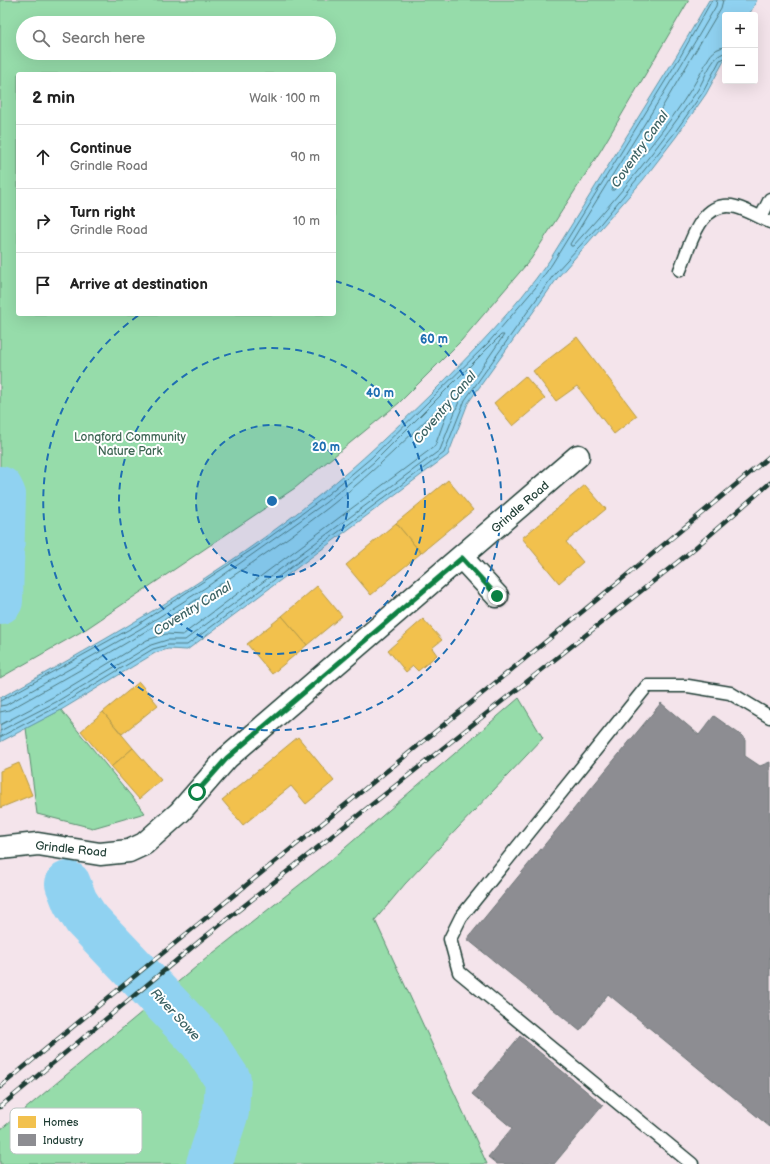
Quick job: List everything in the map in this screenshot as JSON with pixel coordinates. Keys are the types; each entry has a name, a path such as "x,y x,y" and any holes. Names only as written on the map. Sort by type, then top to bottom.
{"street":[{"name":"Grindle Road","path":"0,848 38,844 100,854 129,851 144,844 180,812 227,758 462,558 578,456"},
{"path":"462,558 497,596"}],"lane":[{"path":"680,270 698,226 707,214 721,206 735,207 765,220 770,199"},
{"path":"692,1164 459,972 450,939 461,917 647,686 688,686 730,693 770,717"}],"green space":[{"name":"Longford Community Nature Park","path":"0,0 689,0 601,150 531,259 461,341 399,403 295,488 86,629 0,678"},
{"path":"519,698 543,738 405,884 375,920 487,1164 0,1164 0,1130 10,1122 10,1154 142,1154 142,1108 26,1108 208,957 331,860"},
{"path":"61,710 145,813 93,828 37,814 26,728"}],"water":[{"name":"Coventry Canal","path":"709,0 757,0 751,12 722,12 722,65 706,94 676,137 643,180 559,276 468,403 448,455 187,650 168,649 155,653 61,710 0,742 0,698 125,628 206,578 245,551 284,523 350,470 431,394 478,346 536,279 549,261 677,55"}],"building: Homes":[{"path":"577,337 637,416 614,434 577,386 556,401 533,371"},
{"path":"525,376 545,399 513,426 494,403"},
{"path":"448,480 473,510 421,553 396,523"},
{"path":"585,485 606,509 566,542 583,562 559,583 522,538"},
{"path":"396,523 421,553 371,595 346,565"},
{"path":"317,586 342,616 307,645 282,616"},
{"path":"282,616 307,645 272,674 247,644"},
{"path":"423,619 442,640 432,648 437,655 418,671 413,666 406,672 388,650"},
{"path":"139,682 158,705 122,734 103,712"},
{"path":"103,712 133,748 111,767 81,731"},
{"path":"298,737 334,781 306,804 291,786 243,825 222,800"},
{"path":"133,748 161,780 139,799 111,767"},
{"path":"19,763 32,795 0,808 0,771"}],"building: Industry":[{"path":"661,703 699,735 714,716 745,738 745,756 760,766 770,762 770,1127 608,994 580,1031 467,939"},
{"path":"520,1036 603,1105 554,1164 497,1164 488,1157 512,1128 472,1094"}],"waterway":[{"name":"River Sowe","path":"0,489 3,495 0,601"},
{"name":"River Sowe","path":"68,884 75,902 86,919 202,1041 228,1080 226,1112 209,1164"}],"railway":[{"path":"0,1087 578,615 770,456"},
{"path":"0,1107 201,940 689,553 770,483"}],"route":[{"path":"197,792 227,758 462,558 497,596"}]}
